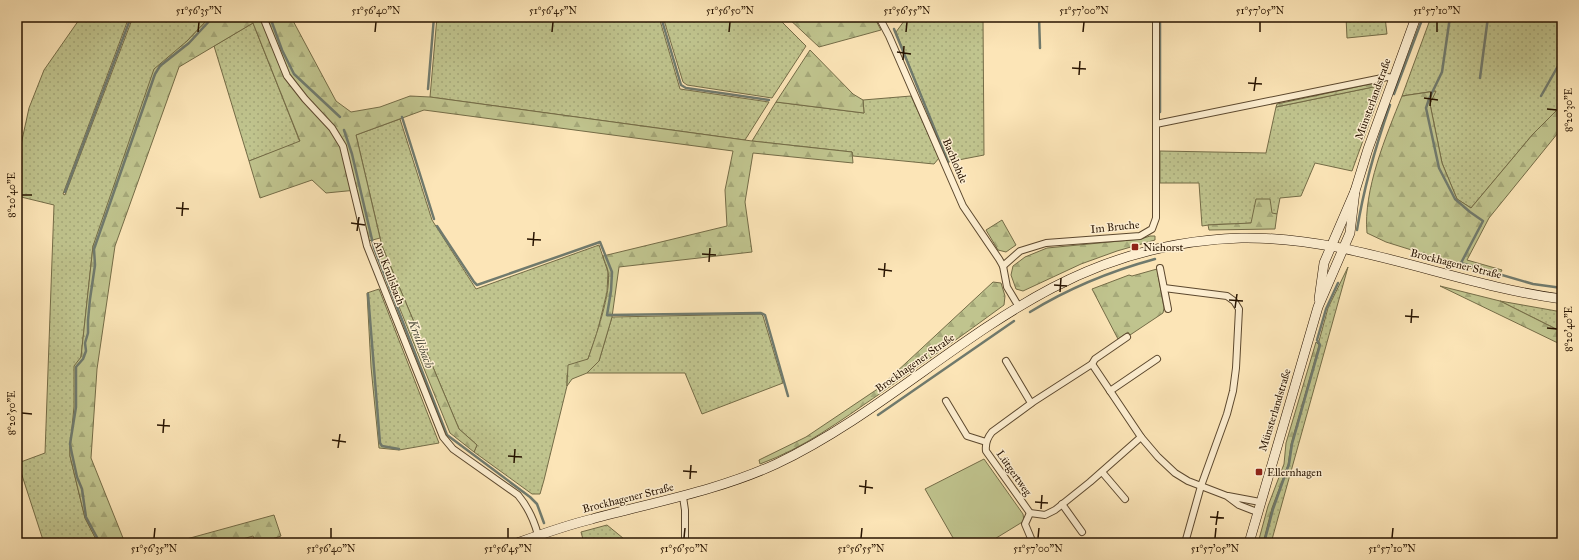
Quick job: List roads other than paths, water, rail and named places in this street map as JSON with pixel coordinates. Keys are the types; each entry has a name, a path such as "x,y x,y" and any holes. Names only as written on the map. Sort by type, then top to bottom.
{"main road":[{"name":"Münsterlandstraße","path":"1318,307 1324,263 1330,246 1355,191 1368,149 1416,17"},
{"name":"Münsterlandstraße","path":"1249,543 1318,307 1350,233 1355,191"},
{"name":"Brockhagener Straße","path":"517,543 538,535 592,519 683,497 751,475 815,444 868,411 974,336 1018,307 1052,288 1119,259 1159,248 1196,241 1242,238 1286,240 1344,248 1491,286 1562,299"}],"street":[{"name":"Am Krullsbach","path":"263,17 287,76 305,99 332,128 342,146 367,246 443,437 452,449 518,496 526,504 534,520 538,535"},
{"name":"Bachlohde","path":"879,17 890,36 963,206 979,227 1003,266 1007,287 1018,307"},
{"name":"Im Bruche","path":"1003,266 1020,251 1046,243 1140,236 1152,229 1156,218 1156,17"},
{"path":"1156,124 1387,77 1394,78"},
{"path":"1160,268 1168,309"},
{"path":"1164,288 1227,296 1234,301 1238,309 1236,368 1232,391 1221,432 1201,486 1185,543"},
{"name":"Lütgertweg","path":"1126,337 1095,359 1092,364 1031,403 992,432 987,437 986,451 1030,513 1045,515 1062,504 1102,472 1141,437"},
{"path":"1110,391 1157,359"},
{"path":"1006,361 1031,403"},
{"path":"1092,364 1141,437 1158,457 1175,473 1201,486 1227,496 1260,502"},
{"name":"Lütgertweg","path":"946,401 967,436 986,442"},
{"path":"1102,472 1125,499"},
{"path":"1227,496 1239,505 1258,512"},
{"path":"683,497 685,510 685,543"},
{"path":"1062,504 1082,532"},
{"name":"Lütgertweg","path":"1030,513 1025,524 1033,543"}],"waterway":[{"path":"65,192 131,17"},
{"path":"100,543 86,517 82,489 77,477 70,444 76,407 76,367 83,359 86,351 85,343 88,333 90,299 95,265 94,249 155,74 160,66 189,43 213,17"},
{"name":"Krullsbach","path":"270,17 282,50 294,74 340,117"},
{"path":"428,89 434,17"},
{"path":"661,17 681,85 686,88 769,100"},
{"path":"1039,17 1040,48"},
{"path":"1160,17 1160,112"},
{"path":"1394,94 1423,17"},
{"path":"1450,17 1442,72 1426,108 1439,168 1455,199 1483,221 1461,263 1533,284 1562,288"},
{"path":"1480,78 1488,17"},
{"path":"894,29 948,162"},
{"path":"1541,96 1562,59"},
{"path":"1357,230 1370,167 1390,105"},
{"path":"402,117 434,219"},
{"name":"Krullsbach","path":"344,130 352,154 374,248 447,435 530,497 537,504 544,523"},
{"path":"437,226 477,285 600,242 612,272 611,291 607,315 761,313 765,315 788,396"},
{"path":"1030,312 1060,295 1091,281 1122,269 1155,259"},
{"path":"1264,543 1273,509 1289,464 1292,444 1320,345 1317,340 1326,309 1338,283"},
{"path":"368,294 380,443 382,446 399,449"},
{"path":"878,415 1014,321"}],"place":[{"name":"Niehorst","path":"1135,247"},
{"name":"Ellernhagen","path":"1259,472"}]}
